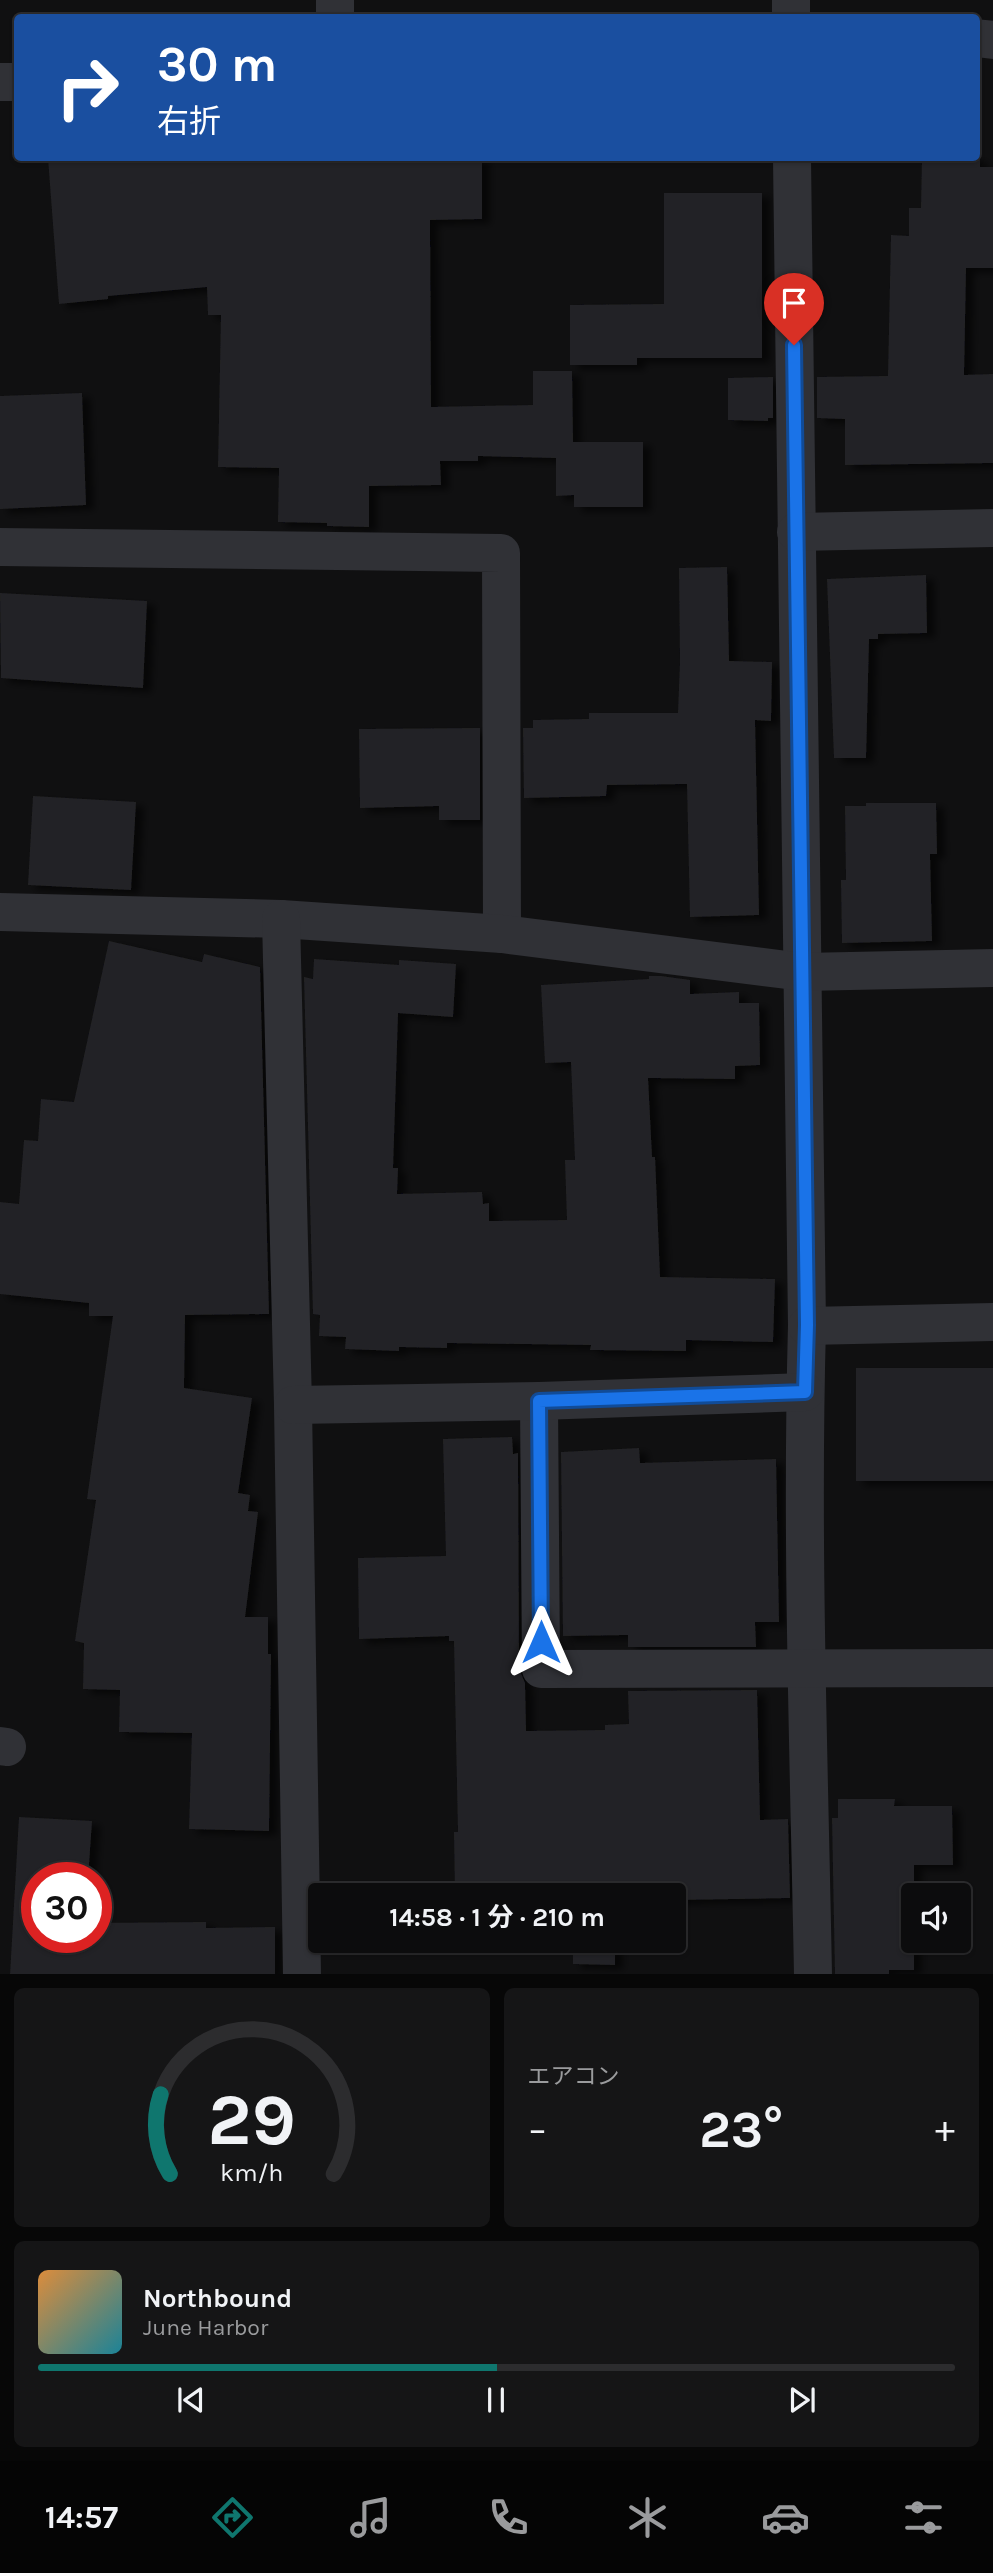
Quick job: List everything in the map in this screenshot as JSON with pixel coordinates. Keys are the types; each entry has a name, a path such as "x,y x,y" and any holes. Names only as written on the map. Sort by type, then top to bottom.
{"street":[{"path":"792,161 813,1974"},
{"path":"796,532 993,528"},
{"path":"0,547 501,553 502,934"},
{"path":"0,912 281,919 502,934 803,972 993,968"},
{"path":"281,919 293,1405 302,1974"},
{"path":"807,1325 993,1322"},
{"path":"293,1405 539,1401 805,1392"},
{"path":"539,1401 541,1669 993,1668"}],"building":[{"path":"48,161 482,161 482,219 430,220 431,407 533,405 533,371 572,371 573,442 643,442 643,507 574,507 574,495 556,496 556,458 478,456 478,461 440,461 441,485 369,486 369,527 278,522 279,468 218,467 221,315 208,315 207,287 108,296 108,299 59,304"},
{"path":"922,161 980,161 980,167 993,167 993,268 966,268 964,375 993,374 993,463 845,465 845,419 817,418 817,377 888,376 891,235 909,236 909,208 921,208"},
{"path":"664,193 762,193 762,358 637,358 637,365 570,365 570,305 664,304"},
{"path":"773,377 773,418 768,418 768,421 728,420 728,378"},
{"path":"82,393 86,505 0,509 0,396"},
{"path":"727,567 729,661 772,662 771,721 755,720 759,915 690,917 687,784 607,785 606,796 524,798 523,728 533,728 533,720 589,719 589,713 678,713 679,568"},
{"path":"926,575 927,633 878,634 878,639 869,639 866,758 834,758 827,579"},
{"path":"0,593 147,601 143,688 1,678"},
{"path":"480,728 480,820 439,820 439,806 360,808 359,729"},
{"path":"33,796 136,802 131,890 28,885"},
{"path":"866,803 936,803 937,854 930,854 932,941 842,943 841,880 846,880 845,806 866,806"},
{"path":"109,941 202,962 204,954 260,967 269,1314 185,1315 184,1388 252,1398 238,1493 250,1495 248,1511 258,1512 245,1617 268,1617 268,1654 271,1654 269,1831 189,1829 192,1733 119,1732 120,1690 83,1689 84,1643 75,1641 96,1500 87,1499 113,1316 89,1316 89,1303 0,1294 0,1202 19,1204 24,1140 38,1141 41,1099 74,1102"},
{"path":"314,959 399,965 399,960 456,964 453,1017 398,1013 393,1168 398,1168 397,1194 482,1192 483,1204 489,1203 489,1221 567,1220 565,1160 575,1160 571,1062 545,1063 541,985 661,976 690,980 690,994 739,992 739,1003 759,1003 760,1065 735,1066 735,1079 648,1078 652,1157 655,1157 660,1277 775,1279 773,1342 686,1340 686,1351 590,1350 591,1345 447,1343 447,1348 399,1347 399,1351 345,1349 346,1337 319,1336 320,1315 313,1314 304,977 313,979"},
{"path":"856,1368 993,1368 993,1481 856,1481"},
{"path":"512,1437 513,1454 518,1453 519,1669 525,1683 526,1731 605,1730 605,1725 629,1724 628,1691 757,1690 760,1820 788,1819 790,1898 686,1900 686,1883 455,1883 454,1832 458,1832 454,1641 449,1641 449,1636 359,1639 358,1558 446,1556 443,1439"},
{"path":"639,1448 640,1463 776,1459 779,1622 755,1622 756,1647 628,1647 628,1635 563,1636 561,1452"},
{"path":"838,1799 895,1799 894,1806 952,1806 953,1865 914,1865 914,1883 901,1883 901,1953 914,1953 914,1970 889,1970 889,1974 835,1974 832,1818 838,1818"},
{"path":"19,1817 92,1821 89,1862 21,1862 21,1953 112,1953 112,1923 206,1922 206,1928 275,1927 275,1974 10,1974"},
{"path":"573,1953 615,1953 615,1965 573,1964"}],"route":[{"path":"541,1642 539,1401 805,1392 807,1325 794,345"}]}
